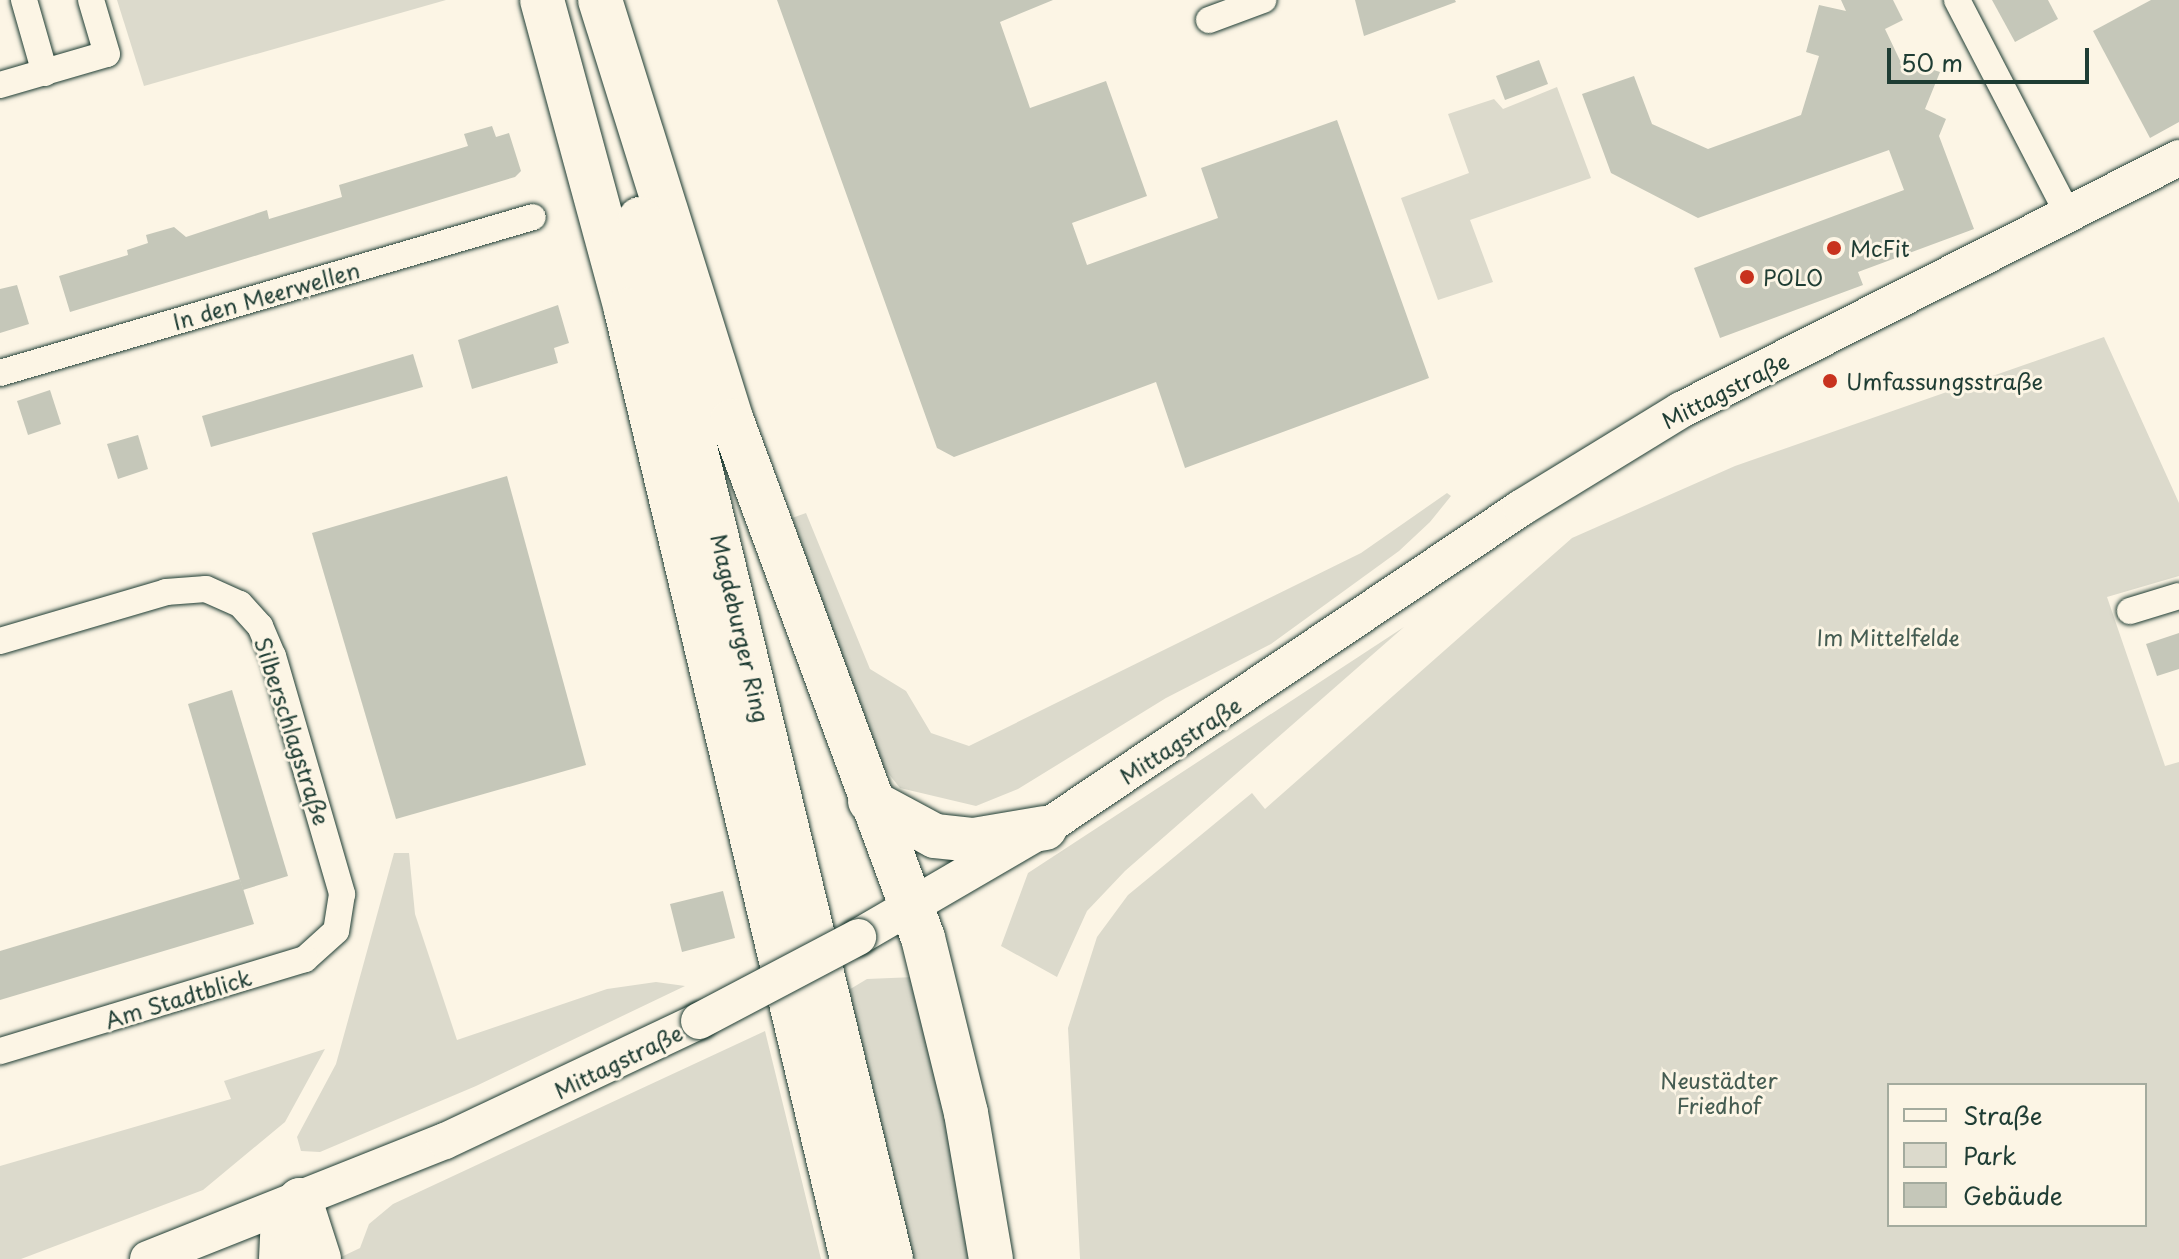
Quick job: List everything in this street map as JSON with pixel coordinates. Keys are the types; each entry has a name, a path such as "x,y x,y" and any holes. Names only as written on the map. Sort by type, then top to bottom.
{"highway":[{"name":"Magdeburger Ring","path":"542,0 626,310 852,1259"},
{"name":"Magdeburger Ring","path":"579,0 714,511 891,1259"},
{"path":"600,0 732,421 911,907 960,1084 991,1259"},
{"path":"870,801 935,836 974,840 1045,828"},
{"path":"825,1150 817,1196 832,1259"},
{"path":"281,1259 283,1217 300,1200 319,1259"}],"street":[{"path":"24,0 45,73"},
{"path":"0,85 107,54 91,0"},
{"path":"1209,20 1263,0"},
{"path":"1957,0 2068,214"},
{"name":"Mittagstraße","path":"148,1259 300,1200 507,1113 699,1021 858,937 1045,828 1521,508 1669,417 2179,158"},
{"name":"In den Meerwellen","path":"0,373 533,217"},
{"name":"Silberschlagstraße","path":"0,641 166,592 206,589 240,604 260,626 273,656 341,886 340,921"},
{"path":"2130,611 2179,596"},
{"name":"Am Stadtblick","path":"0,1051 298,962 326,946 340,921"}],"green space":[{"path":"117,0 446,0 144,86"},
{"path":"1557,87 1591,178 1470,220 1493,282 1438,300 1401,198 1469,173 1448,114 1494,99 1503,109"},
{"path":"2104,337 2179,503 2179,576 2107,597 2165,766 2179,762 2179,1259 1080,1259 1068,1028 1097,937 1128,895 1252,793 1265,809 1572,538 1735,466"},
{"path":"1447,493 1451,496 1430,522 1399,551 1271,644 1166,698 1018,789 976,806 900,788 876,758 792,518 806,513 870,669 906,691 931,733 969,746 1361,553"},
{"path":"1404,627 1125,871 1087,911 1057,977 1001,946 1028,873"},
{"path":"394,853 409,853 415,914 457,1040 607,989 656,982 685,986 476,1086 320,1152 301,1151 297,1137 336,1064"},
{"path":"915,977 974,1259 909,1259 847,991 867,979"},
{"path":"765,1031 821,1259 337,1259 360,1248 369,1224 393,1204"},
{"path":"325,1049 285,1122 203,1190 21,1259 0,1259 0,1166 231,1099 224,1081"}],"building":[{"path":"777,0 1053,0 1000,22 1030,108 1106,81 1147,196 1072,223 1087,265 1218,218 1201,168 1337,120 1429,378 1185,468 1156,382 954,457 937,448"},
{"path":"1355,0 1455,0 1456,2 1364,36"},
{"path":"1841,0 1893,0 1903,20 1885,29 1905,71 1918,65 1940,72 1925,109 1946,119 1939,136 1974,229 1858,272 1863,285 1720,338 1694,268 1904,190 1889,150 1698,218 1611,173 1582,94 1634,76 1652,124 1708,149 1801,115 1819,56 1806,52 1819,5 1846,11"},
{"path":"1992,0 2048,0 2058,19 2015,42"},
{"path":"2151,0 2179,0 2179,122 2150,138 2093,31"},
{"path":"1539,60 1548,84 1505,100 1496,76"},
{"path":"492,126 496,137 509,133 521,171 515,177 70,312 59,276 128,255 127,250 148,243 146,235 174,227 186,237 267,210 269,219 342,197 339,185 468,146 464,134"},
{"path":"17,285 29,324 0,333 0,289"},
{"path":"558,305 569,343 554,348 558,363 472,389 458,340"},
{"path":"413,354 423,387 211,447 202,416"},
{"path":"50,390 61,424 28,435 17,401"},
{"path":"138,435 148,469 118,479 107,444"},
{"path":"507,476 586,765 396,819 312,533"},
{"path":"2179,633 2179,669 2157,676 2146,644"},
{"path":"232,690 288,876 243,890 188,704"},
{"path":"240,879 254,924 0,1000 0,951"},
{"path":"723,891 735,938 682,952 670,904"}],"place":[{"name":"McFit","path":"1834,248"},
{"name":"POLO","path":"1747,277"},
{"name":"Umfassungsstraße","path":"1830,381"}],"park label":[{"name":"Im Mittelfelde","path":"1888,637"},
{"name":"Neustädter Friedhof","path":"1719,1092"}]}
